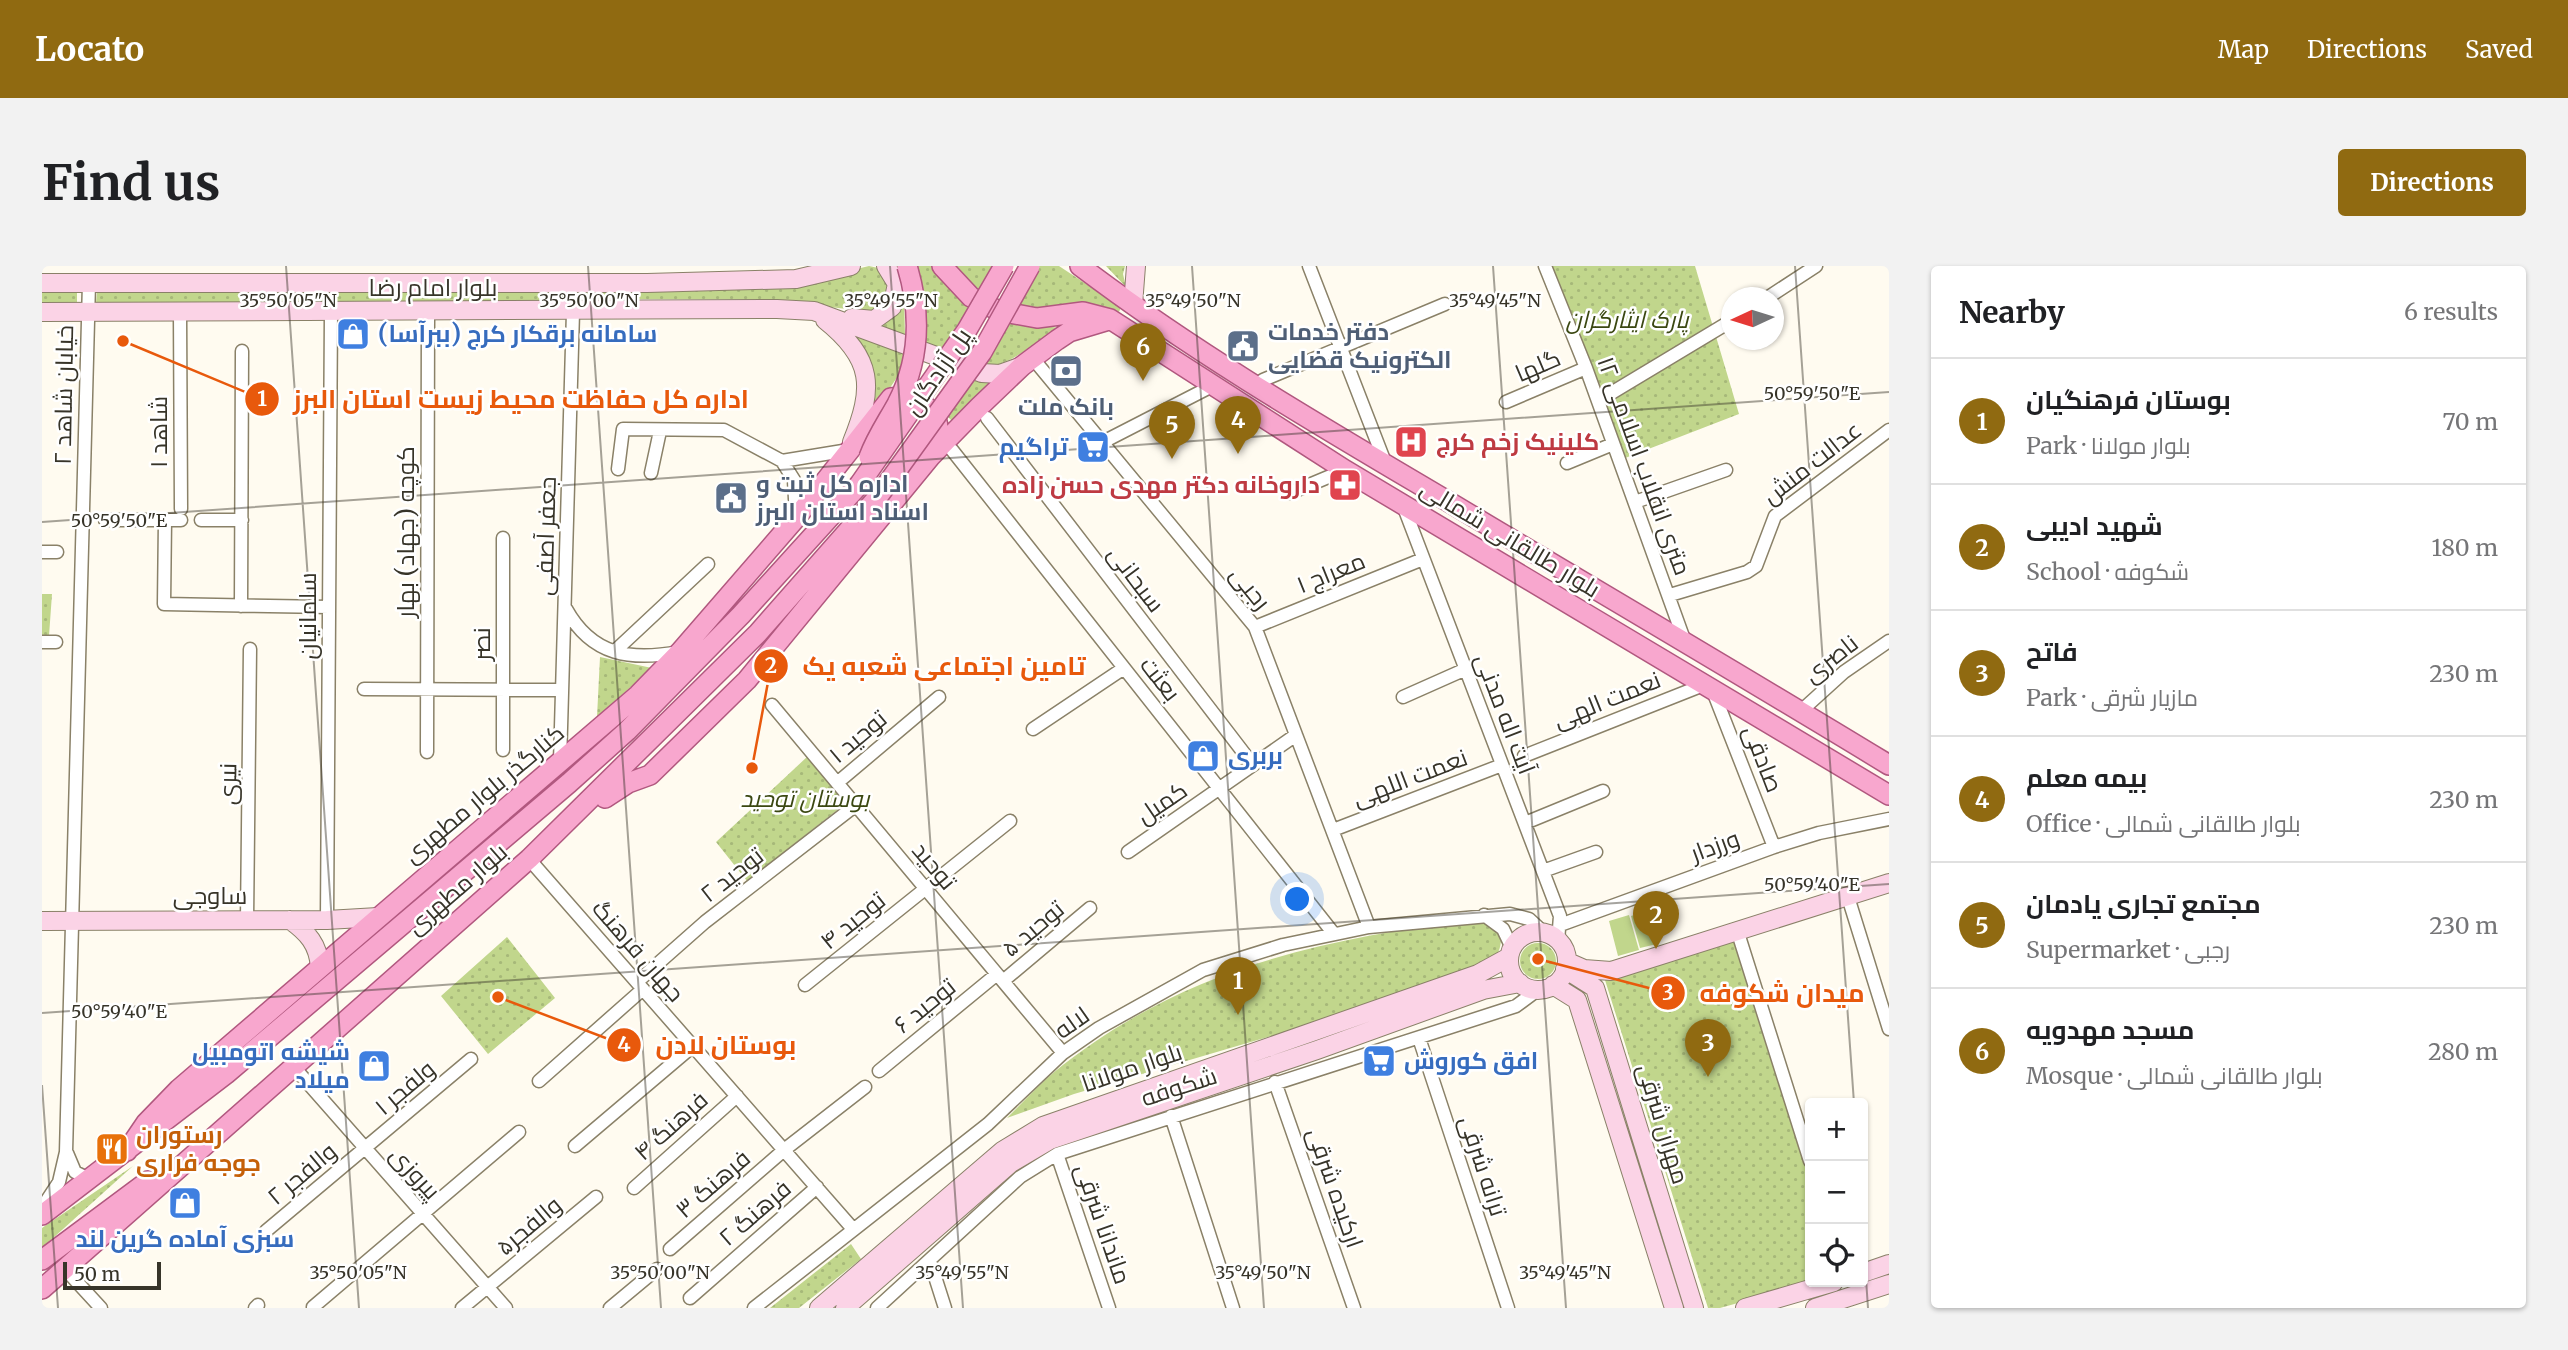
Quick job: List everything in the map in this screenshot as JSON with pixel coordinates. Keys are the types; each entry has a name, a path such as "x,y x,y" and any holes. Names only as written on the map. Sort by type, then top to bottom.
{"main road":[{"name":"بلوار امام رضا","path":"42,283 768,281 851,266"},
{"path":"814,311 868,321 884,315 895,301 897,290 895,277 886,266"},
{"path":"859,485 875,441 909,376 917,340 916,304 907,266"},
{"path":"942,266 971,297 999,312 1037,318 1083,312 1110,319"},
{"name":"پل آزادگان","path":"859,485 967,330 1004,266"},
{"name":"پل آزادگان","path":"877,498 982,352 1030,266"},
{"name":"بلوار طالقانی شمالی","path":"1080,266 1127,301 1386,465 1889,765"},
{"path":"1097,266 1127,301"},
{"path":"1127,301 1136,266"},
{"name":"بلوار امام رضا","path":"42,312 573,312 725,307 814,311 982,373 1000,374 1028,364"},
{"path":"814,311 845,336 864,371 868,389 865,409 849,450"},
{"path":"564,826 628,783 650,775 747,680 931,456 1028,364 1069,332 1110,319"},
{"name":"بلوار طالقانی شمالی","path":"1110,319 1345,470 1889,795"},
{"name":"کنارگذر بلوار مطهری","path":"127,1151 146,1124 179,1089 638,695 680,652 796,518 891,398 910,396 934,414 940,428 931,456"},
{"name":"بلوار مطهری","path":"42,1215 226,1074 627,730 741,615 859,485"},
{"name":"بلوار مطهری","path":"42,1289 564,826 758,633 877,498"},
{"path":"1566,965 1611,971 1889,883"},
{"name":"ساوجی","path":"42,921 327,920 378,917"},
{"path":"290,920 314,942 320,967"},
{"path":"1554,933 1566,965 1546,987 1520,983 1513,974 1511,953 1525,935 1554,933"},
{"name":"بلوار مولانا","path":"819,1308 1002,1151 1044,1126 1478,974 1511,953"},
{"name":"مهران شرقی","path":"1566,965 1595,988 1694,1308"},
{"name":"بلوار مولانا","path":"845,1308 1011,1163 1050,1140 1317,1050 1483,990 1520,983"},
{"name":"مهران شرقی","path":"1546,987 1577,1000 1674,1308"},
{"path":"42,1260 131,1192 209,1139"},
{"path":"1868,1271 1889,1264"},
{"path":"1815,1308 1857,1301 1889,1284"},
{"path":"1745,1308 1817,1287"}],"street":[{"path":"1309,266 1386,465"},
{"name":"۱۲ متری انقلاب اسلامی","path":"1545,266 1586,368 1685,643"},
{"path":"1784,287 1816,266"},
{"name":"خیابان شاهد ۲","path":"42,1208 60,1182 66,1152 89,283"},
{"path":"1263,380 1445,304"},
{"name":"شاهد ۱","path":"165,520 181,514 180,312"},
{"name":"سلمانیان","path":"327,920 331,312"},
{"name":"کوچه (جهاد) بهار","path":"427,752 428,312"},
{"name":"جعفر آصفی","path":"560,762 573,312"},
{"path":"1598,401 1721,327"},
{"path":"241,606 243,351"},
{"name":"رجبی","path":"1028,364 1103,442 1255,627 1369,927"},
{"name":"گلها","path":"1506,402 1586,368"},
{"path":"1103,442 1214,385"},
{"name":"سبحانی","path":"987,418 1253,765"},
{"path":"618,469 623,429 724,429 782,461 794,480 796,518"},
{"path":"651,473 660,430"},
{"name":"عدالت منش","path":"1670,596 1747,572 1756,566 1775,516 1889,430"},
{"path":"1567,463 1614,444"},
{"path":"782,461 849,450"},
{"name":"بعثت","path":"952,450 1334,934"},
{"path":"1290,493 1345,470"},
{"path":"1635,502 1727,470"},
{"name":"آیت اله مدنی","path":"1402,503 1560,916 1554,933"},
{"path":"105,520 165,520 164,604 329,607"},
{"path":"201,520 242,520"},
{"name":"نصر","path":"503,538 503,750"},
{"path":"42,552 57,552"},
{"name":"معراج ۱","path":"1255,627 1423,559"},
{"path":"615,651 708,564"},
{"path":"565,607 588,638 615,651 640,657 680,652"},
{"name":"ناصری","path":"1801,711 1844,672 1889,641"},
{"name":"نیری","path":"247,920 250,649"},
{"path":"1033,729 1124,668"},
{"path":"1403,697 1466,669"},
{"name":"نعمت الهی","path":"1524,756 1709,686"},
{"name":"صادقی","path":"1709,686 1774,847"},
{"path":"364,689 562,690"},
{"name":"توحید ۱","path":"837,783 939,697"},
{"name":"توحید","path":"772,705 1063,1053"},
{"name":"کمیل","path":"1128,852 1296,734"},
{"name":"نعمت اللهی","path":"1333,830 1502,765"},
{"path":"1525,823 1603,791"},
{"name":"توحید ۲","path":"539,1082 705,922 856,805"},
{"name":"ورزدار","path":"1554,933 1774,847 1819,833 1889,819"},
{"name":"توحید ۴","path":"805,985 1010,821"},
{"path":"1543,871 1596,852"},
{"name":"جهان فرهنگ","path":"529,859 853,1229"},
{"path":"1848,897 1889,1029"},
{"name":"توحید ۵","path":"1000,978 1090,908"},
{"path":"1484,914 1503,929 1511,953"},
{"name":"لاله","path":"754,1308 988,1124 1063,1053 1099,1028 1203,970 1283,945 1369,927 1484,914 1520,915 1554,933"},
{"path":"1738,933 1805,1145"},
{"name":"توحید ۶","path":"879,1071 1000,978"},
{"name":"شکوفه","path":"877,1308 1020,1177 1057,1154 1516,1006 1546,987"},
{"name":"ترانه شرقی","path":"1419,1038 1508,1308"},
{"path":"575,1146 693,1046"},
{"name":"ولفجر ۱","path":"365,1149 471,1059"},
{"name":"پیروزی","path":"292,1065 506,1308"},
{"name":"ارکیده شرقی","path":"1276,1082 1354,1308"},
{"name":"فرهنگ ۳","path":"670,1249 784,1150 865,1087"},
{"name":"فرهنگ ۴","path":"634,1188 737,1096"},
{"path":"1171,1116 1233,1308"},
{"path":"313,1307 519,1132"},
{"name":"والفجر ۲","path":"266,1231 365,1149"},
{"path":"66,1152 75,1172 85,1177 100,1173"},
{"name":"ماندانا شرقی","path":"1057,1154 1109,1308"},
{"name":"فرهنگ ۲","path":"690,1298 817,1187"},
{"name":"والفجر۵","path":"462,1308 596,1197"},
{"path":"930,1261 945,1308"},
{"path":"65,1269 102,1308"},
{"path":"610,1308 657,1269"}],"green space":[{"path":"869,266 883,269 892,281 886,304 870,312 767,299 584,299 585,291 773,289"},
{"path":"913,266 932,266 968,308 941,352 921,346"},
{"path":"948,266 992,266 979,294"},
{"path":"1038,266 1059,266 1121,307 1119,312 1082,303 1018,308"},
{"path":"1106,266 1125,266 1123,274 1126,287"},
{"name":"پارک ایثارگران","path":"1545,266 1695,266 1739,414 1620,460"},
{"path":"42,290 77,290 77,302 42,303"},
{"path":"565,291 564,304 96,303 97,292"},
{"path":"904,291 905,338 872,325"},
{"path":"1010,323 1062,328 1015,357 983,367"},
{"path":"841,325 908,353 902,370 861,431 871,410 874,390"},
{"path":"975,379 994,380 951,428 952,421 948,417"},
{"path":"42,594 52,594 49,636 42,636"},
{"path":"600,657 652,668 597,717"},
{"name":"بوستان توحید","path":"808,756 850,800 747,881 716,842"},
{"path":"1647,911 1657,944 1640,948 1631,916"},
{"path":"1629,915 1639,950 1618,956 1609,921"},
{"path":"1477,919 1498,928 1500,945 1493,961 1292,1030 1074,1094 1007,1118 1053,1073 1101,1037 1151,1008 1201,984 1253,965 1361,937"},
{"path":"1737,936 1805,1158 1805,1284 1720,1308 1708,1308 1605,980"},
{"path":"507,937 555,998 488,1054 441,996"},
{"path":"1538,943 1551,948 1556,961 1551,974 1538,979 1525,974 1520,961 1525,948"},
{"path":"133,1166 42,1248 42,1228"},
{"path":"851,1244 861,1259 799,1308 770,1308"}],"place":[{"name":"سامانه برقکار کرج (ببرآسا)","path":"353,334"},
{"name":"اداره کل حفاظت محیط زیست استان البرز","path":"123,341"},
{"name":"دفتر خدمات الکترونیک قضایی","path":"1243,346"},
{"name":"بانک ملت","path":"1066,371"},
{"name":"مسجد مهدویه","path":"1143,381"},
{"name":"کلینیک زخم کرج","path":"1411,442"},
{"name":"تراگیم","path":"1093,447"},
{"name":"بیمه معلم","path":"1238,454"},
{"name":"مجتمع تجاری یادمان","path":"1172,459"},
{"name":"داروخانه دکتر مهدی حسن زاده","path":"1345,485"},
{"name":"اداره کل ثبت و اسناد استان البرز","path":"731,498"},
{"name":"بربری","path":"1203,756"},
{"name":"تامین اجتماعی شعبه یک","path":"752,768"},
{"name":"شهید ادیبی","path":"1656,949"},
{"name":"میدان شکوفه","path":"1538,959"},
{"name":"بوستان لادن","path":"498,997"},
{"name":"بوستان فرهنگیان","path":"1238,1015"},
{"name":"افق کوروش","path":"1379,1061"},
{"name":"شیشه اتومبیل میلاد","path":"374,1066"},
{"name":"فاتح","path":"1708,1077"},
{"name":"رستوران جوجه فراری","path":"112,1149"},
{"name":"سبزی آماده گرین لند","path":"185,1203"}]}
